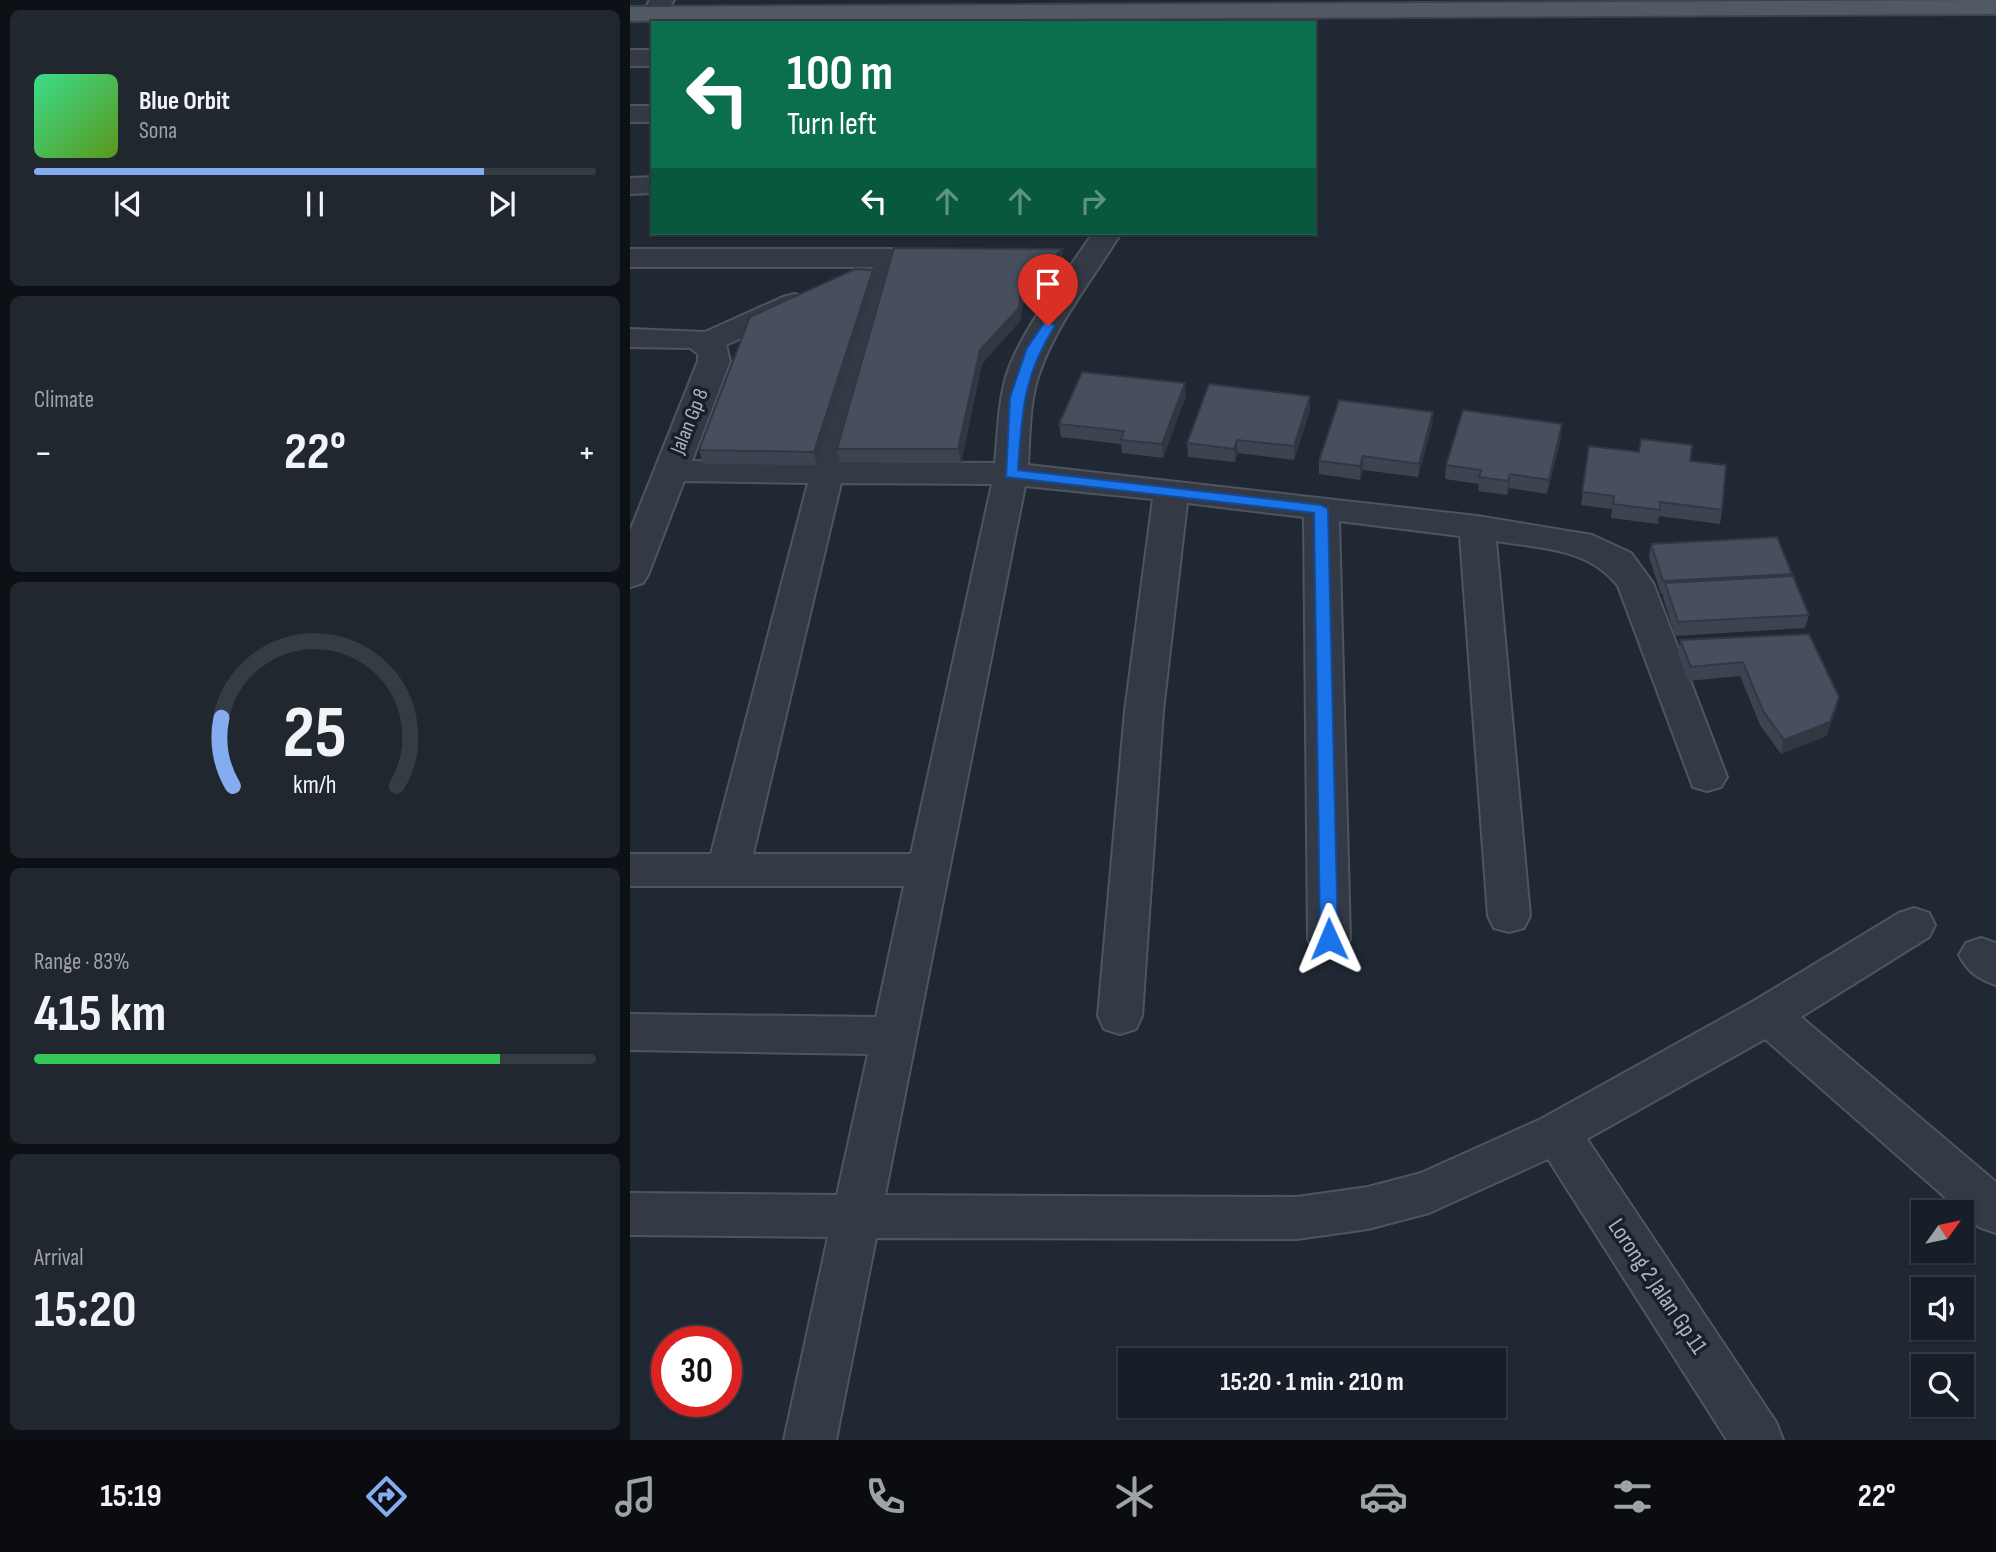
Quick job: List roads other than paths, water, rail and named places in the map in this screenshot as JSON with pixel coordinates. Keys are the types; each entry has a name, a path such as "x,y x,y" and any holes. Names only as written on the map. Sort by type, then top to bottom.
{"main road":[{"path":"649,9 999,10 1603,5 1996,8"}],"street":[{"path":"630,58 651,58"},
{"path":"630,114 651,114"},
{"path":"630,186 651,185"},
{"path":"810,1440 854,1218 895,1036 1011,474 1017,397 1034,348 1088,249"},
{"path":"630,258 906,259"},
{"path":"630,338 681,337 707,342 822,291 906,259"},
{"path":"728,870 827,473 906,259"},
{"name":"Jalan Gp 8","path":"630,575 714,361 714,350 707,342"},
{"path":"669,471 1011,474 1171,490 1580,542 1618,561 1636,583 1707,777"},
{"path":"1120,1016 1144,711 1171,490"},
{"path":"1321,509 1329,939"},
{"path":"1477,527 1509,916"},
{"path":"630,870 928,870"},
{"path":"630,1214 854,1218 1297,1218 1368,1208 1429,1192 1557,1133 1768,1014 1914,925"},
{"path":"1768,1014 1996,1212"},
{"path":"630,1032 895,1036"},
{"name":"Lorong 2 Jalan Gp 11","path":"1557,1133 1757,1440"}]}
